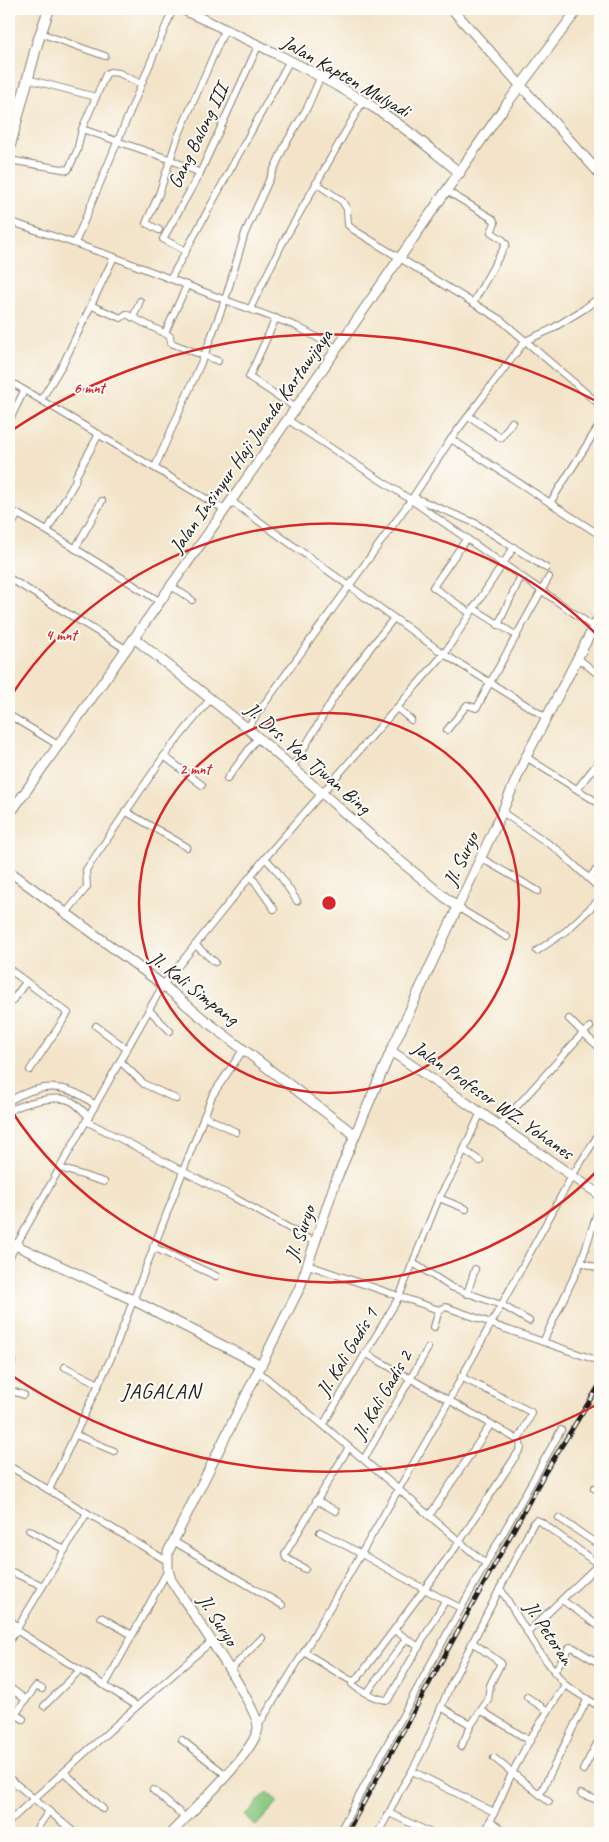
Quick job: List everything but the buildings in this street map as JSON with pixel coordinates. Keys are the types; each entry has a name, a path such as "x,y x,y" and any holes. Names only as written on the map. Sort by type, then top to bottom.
{"main road":[{"path":"9,149 40,33 49,9"},
{"name":"Jalan Kapten Mulyadi","path":"181,9 225,29 363,101 400,125 460,173"},
{"path":"452,9 600,174"},
{"name":"Jalan Insinyur Haji Juanda Kartawijaya","path":"9,815 338,349 520,85 541,60 578,9"},
{"name":"Jl. Suryo","path":"258,1726 249,1703 230,1670 171,1580 167,1566 168,1552 300,1287 335,1184 391,1051 526,757 600,615"},
{"name":"Jl. Drs. Yap Tjwan Bing","path":"134,638 258,737 399,860 458,907"},
{"name":"Jl. Kali Simpang","path":"9,871 163,985 243,1050 356,1135"},
{"name":"Jalan Profesor WZ. Yohanes","path":"391,1051 600,1195"},
{"path":"12,1243 133,1300 260,1368"},
{"path":"171,1833 242,1758 255,1738 258,1726"}],"street":[{"path":"75,243 173,9"},
{"path":"159,230 146,223 159,194 169,159 225,29"},
{"path":"40,33 105,56"},
{"name":"Gang Balong III","path":"186,251 163,239 200,173 258,46"},
{"path":"171,278 289,62"},
{"path":"9,160 68,170 77,152 82,129 104,77 110,72 119,73 141,84"},
{"path":"155,467 204,356 245,233 285,145 307,108 320,78"},
{"path":"27,80 96,97"},
{"path":"250,309 282,244 363,101"},
{"path":"82,129 117,143 169,159 200,173"},
{"path":"316,183 342,201 347,209 348,225 500,320 600,406"},
{"path":"447,191 493,220 495,223 491,232 506,244 473,303"},
{"path":"9,221 114,257 276,318 296,326 338,349"},
{"path":"41,400 64,362 114,257"},
{"path":"165,333 187,285"},
{"path":"247,728 412,499 451,439 525,341 550,330 584,310 600,297"},
{"path":"133,318 140,301"},
{"path":"92,306 121,318 125,314 165,333 170,337 169,342 218,361"},
{"path":"276,318 249,377 296,408"},
{"path":"9,381 225,510"},
{"path":"9,421 24,391"},
{"path":"469,416 501,438 512,422"},
{"path":"288,420 412,499 594,627"},
{"path":"550,503 600,424"},
{"path":"47,531 75,482 76,476 99,434"},
{"path":"451,439 600,536"},
{"path":"412,499 475,523 546,568"},
{"path":"75,549 102,501"},
{"path":"231,501 444,654 547,718"},
{"path":"9,509 159,601"},
{"path":"9,530 18,514"},
{"path":"467,538 433,586 434,588 517,636"},
{"path":"9,1258 12,1243 60,1168 163,985 266,858 444,654 514,547"},
{"path":"498,624 521,576"},
{"path":"9,578 126,649"},
{"path":"447,730 467,705 476,708 478,706 549,578"},
{"path":"170,585 192,600"},
{"path":"293,767 342,685 394,618"},
{"path":"578,658 600,676"},
{"path":"66,913 87,887 86,870 125,812 164,756 211,698"},
{"path":"396,708 411,720"},
{"path":"9,715 58,745"},
{"path":"227,779 258,737"},
{"path":"164,756 202,785"},
{"path":"526,757 600,804"},
{"path":"577,788 600,760"},
{"path":"125,812 187,847"},
{"path":"502,812 558,850 600,889"},
{"path":"266,858 297,901"},
{"path":"481,858 538,891"},
{"path":"589,878 600,866"},
{"path":"251,876 274,909"},
{"path":"537,951 558,937 600,899"},
{"path":"458,907 507,937"},
{"path":"195,945 215,962"},
{"path":"9,969 68,1013 30,1070"},
{"path":"9,1005 26,982"},
{"path":"148,1010 170,1031"},
{"path":"569,1019 600,1048"},
{"path":"96,1026 127,1049"},
{"path":"500,1125 590,1026"},
{"path":"48,1490 76,1435 119,1340 212,1096 243,1050"},
{"path":"120,1062 144,1084 176,1099"},
{"path":"12,1104 32,1091 81,1094 91,1114"},
{"path":"63,1093 77,1105 182,1172 233,1197 316,1243"},
{"path":"12,1104 30,1102 63,1093"},
{"name":"Jl. Kali Gadis 1","path":"323,1425 399,1297 439,1198 481,1112"},
{"path":"204,1116 236,1132"},
{"path":"258,1726 304,1652 399,1490 572,1176 599,1137"},
{"path":"464,1150 480,1162"},
{"path":"60,1168 104,1182"},
{"path":"439,1198 466,1209"},
{"path":"543,1342 581,1262 600,1204"},
{"path":"153,1247 216,1276"},
{"path":"581,1262 600,1269"},
{"path":"412,1263 442,1282 467,1294 501,1305 529,1321"},
{"path":"308,1265 439,1310 446,1307 599,1362"},
{"path":"467,1294 475,1269"},
{"path":"434,1327 439,1310"},
{"name":"Jl. Kali Gadis 2","path":"364,1459 428,1348"},
{"path":"352,1681 358,1678 460,1541 519,1451 521,1445 518,1440 449,1399 365,1353"},
{"path":"9,1357 12,1361 9,1379"},
{"path":"65,1366 99,1384"},
{"path":"260,1368 323,1425 486,1564"},
{"path":"462,1377 531,1412 518,1440"},
{"path":"9,1390 24,1395"},
{"path":"429,1516 491,1424"},
{"path":"339,1833 461,1608 561,1430"},
{"path":"76,1435 114,1451"},
{"path":"305,1569 285,1555 316,1500 350,1447"},
{"path":"9,1466 88,1513 167,1566 104,1685"},
{"path":"594,1488 600,1492"},
{"path":"316,1500 336,1511"},
{"path":"9,1642 88,1513"},
{"path":"559,1518 600,1546"},
{"path":"378,1833 425,1746 472,1642 536,1520 599,1566 528,1632"},
{"path":"29,1530 65,1550"},
{"path":"320,1532 361,1552 424,1590 461,1608"},
{"path":"173,1541 282,1605"},
{"path":"12,1572 43,1586"},
{"name":"Jl. Petoran","path":"500,1588 554,1672 565,1685 600,1707"},
{"path":"562,1600 600,1627"},
{"path":"304,1652 352,1681 354,1686 383,1700 388,1700 445,1601"},
{"path":"101,1617 132,1635"},
{"path":"9,1619 17,1628 137,1706"},
{"path":"394,1630 419,1647"},
{"path":"230,1670 262,1638"},
{"path":"367,1693 406,1639"},
{"path":"9,1822 33,1798 211,1642"},
{"path":"462,1747 471,1725 482,1711 490,1696 490,1685 501,1663 472,1642"},
{"path":"554,1672 570,1647 600,1664"},
{"path":"44,1706 80,1670"},
{"path":"485,1833 512,1772 565,1685"},
{"path":"10,1720 36,1686 42,1689"},
{"path":"9,1687 26,1700"},
{"path":"527,1697 548,1711"},
{"path":"540,1794 587,1700"},
{"path":"442,1707 471,1725"},
{"path":"482,1711 530,1741"},
{"path":"15,1714 23,1719"},
{"path":"583,1770 600,1738"},
{"path":"182,1740 226,1775"},
{"path":"494,1758 549,1802"},
{"path":"412,1771 494,1812"},
{"path":"64,1772 103,1808"},
{"path":"9,1778 72,1832"},
{"path":"153,1790 186,1818"},
{"path":"581,1794 600,1801"},
{"path":"38,1827 49,1811"},
{"path":"389,1813 431,1833"},
{"path":"490,1821 507,1833"}],"green space":[{"path":"267,1792 278,1802 256,1826 245,1816"}],"railway":[{"path":"347,1833 546,1471 600,1384"}],"district":[{"name":"JAGALAN","path":"161,1391"}]}
